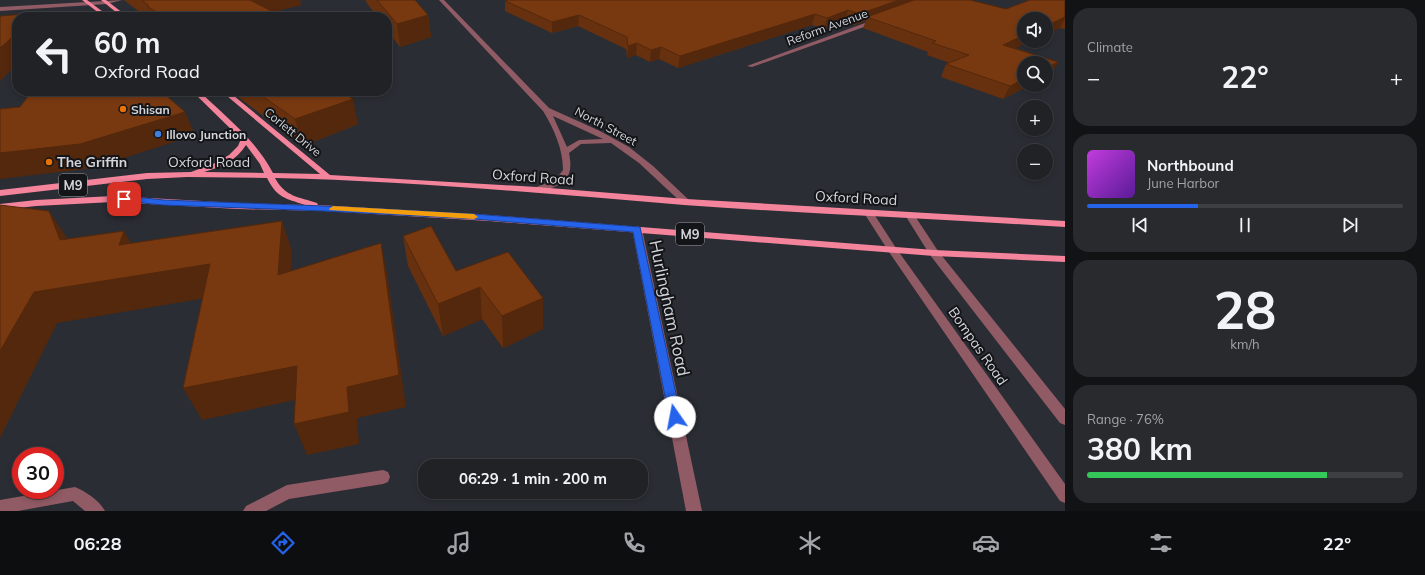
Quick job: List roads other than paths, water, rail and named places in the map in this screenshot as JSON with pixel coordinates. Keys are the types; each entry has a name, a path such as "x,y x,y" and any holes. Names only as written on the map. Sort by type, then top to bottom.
{"main road":[{"path":"105,1 119,12"},
{"path":"86,2 100,12"},
{"path":"200,96 245,139 264,164 277,190 287,196 324,208"},
{"name":"Corlett Drive","path":"230,96 328,177"},
{"path":"187,174 219,164 232,157 238,153 245,139"},
{"name":"Oxford Road","path":"0,193 140,177 187,174 328,177 537,190 686,202 1065,224"},
{"name":"M9","path":"0,207 43,202 113,199 238,206 324,208 489,218 934,253 1065,258"}],"street":[{"path":"0,9 120,0"},
{"name":"North Street","path":"441,0 546,110 553,120 562,140 567,168 566,175 558,181 537,190"},
{"name":"Reform Avenue","path":"750,66 882,18"},
{"name":"North Street","path":"546,110 613,141 644,162 686,202"},
{"path":"564,152 579,142 613,141"},
{"name":"Bompas Road","path":"869,213 892,250 1065,496"},
{"name":"Bompas Road","path":"910,215 934,253 1065,419"},
{"name":"Hurlingham Road","path":"637,229 694,511"},
{"path":"251,511 287,492 383,477"},
{"path":"0,507 75,494 97,511"}],"place":[{"name":"Shisan","path":"123,109"},
{"name":"Illovo Junction","path":"158,134"},
{"name":"The Griffin","path":"49,162"}]}
